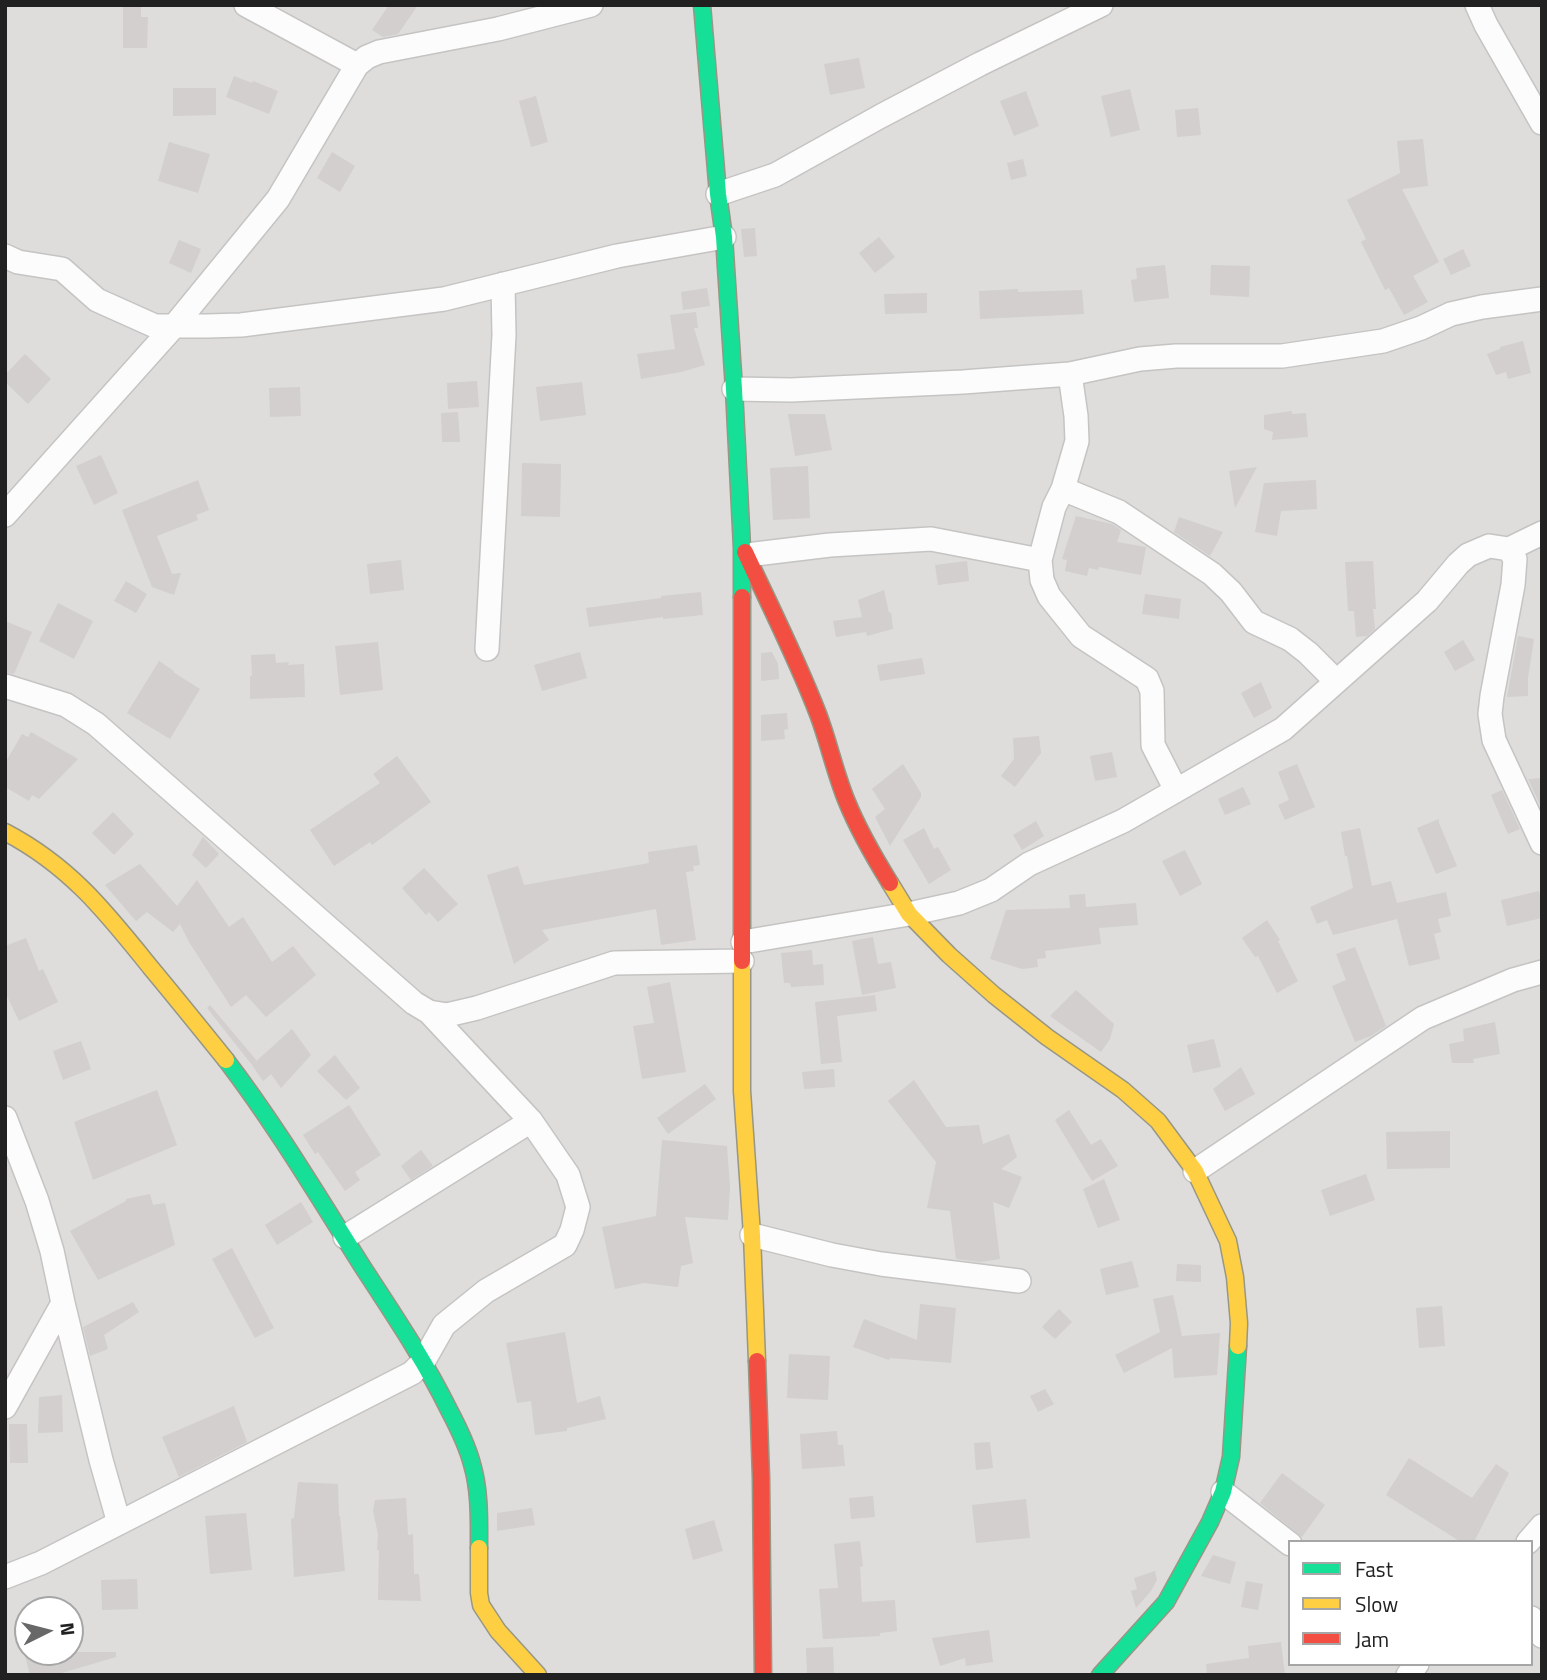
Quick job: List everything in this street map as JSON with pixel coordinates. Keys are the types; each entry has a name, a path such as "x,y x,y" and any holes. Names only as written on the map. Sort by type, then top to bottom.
{"street":[{"path":"246,5 357,65"},
{"path":"5,515 175,325 278,199 357,65 379,52 498,29 591,5"},
{"path":"702,5 724,237 744,552 742,1091 752,1236 761,1478 762,1675"},
{"path":"718,194 775,175 936,87 1101,5"},
{"path":"1477,5 1542,123"},
{"path":"5,256 18,262 62,269 97,300 155,326 207,326 242,325 444,299 617,256 724,237"},
{"path":"487,649 504,335 503,284"},
{"path":"734,389 791,390 963,382 1070,374 1140,359 1176,356 1282,356 1383,341 1451,314 1542,299"},
{"path":"1070,374 1077,441 1063,489 1054,507 1040,560 1041,580 1049,596 1081,636 1147,679 1152,691 1153,745 1176,790"},
{"path":"1063,489 1119,512 1212,574 1231,592 1254,622 1290,639 1336,681"},
{"path":"429,1012 447,1015 477,1009 614,963 743,952 959,903 991,890 1028,864 1123,821 1283,729 1427,601 1468,555 1489,545 1509,549 1542,533"},
{"path":"744,552 931,539 1040,560"},
{"path":"1509,549 1515,559 1513,585 1490,714 1494,740 1542,843"},
{"path":"744,552 800,668 820,719 847,803 878,864 909,914 994,995 1047,1037 1123,1090 1158,1121 1195,1171 1228,1241 1235,1276 1239,1323 1231,1458 1223,1492 1210,1522 1166,1602 1100,1675"},
{"path":"5,686 66,705 96,724 414,1003 429,1012 531,1121 568,1175 578,1207 565,1245 486,1291 444,1325 416,1370 41,1563 5,1577"},
{"path":"5,832 60,866 102,908 252,1096 345,1237 449,1409 473,1466 478,1492 481,1605 538,1675"},
{"path":"1195,1171 1423,1017 1513,980 1542,972"},
{"path":"5,1118 37,1201 52,1251 62,1303 119,1523"},
{"path":"345,1237 531,1121"},
{"path":"752,1236 881,1264 1019,1281"},
{"path":"5,1407 62,1303"},
{"path":"1223,1492 1288,1542"},
{"path":"1530,1540 1542,1526"}],"shaded area":[{"path":"5,5 1542,5 1542,1675 5,1675"}],"building":[{"path":"123,5 141,5 141,17 148,17 147,48 123,48"},
{"path":"389,5 418,5 398,34 383,37 372,30"},
{"path":"859,58 865,88 830,95 824,64"},
{"path":"234,76 278,91 269,114 226,97"},
{"path":"173,88 216,88 216,115 173,116"},
{"path":"1130,89 1140,130 1111,137 1101,96"},
{"path":"1026,91 1039,126 1014,136 1000,101"},
{"path":"536,96 548,142 531,147 519,101"},
{"path":"1198,108 1201,135 1177,137 1175,110"},
{"path":"1423,139 1428,186 1402,189 1439,262 1413,276 1428,302 1404,315 1389,288 1385,290 1361,242 1366,239 1347,200 1400,173 1397,141"},
{"path":"169,142 210,154 198,193 158,181"},
{"path":"332,152 355,166 340,192 317,178"},
{"path":"1023,159 1027,176 1011,180 1007,163"},
{"path":"755,228 757,256 744,257 741,229"},
{"path":"879,237 895,257 875,273 859,253"},
{"path":"179,240 201,249 191,273 169,263"},
{"path":"1463,249 1471,266 1451,275 1443,259"},
{"path":"1165,265 1169,298 1134,302 1131,280 1137,279 1136,268"},
{"path":"1211,265 1250,266 1249,297 1210,295"},
{"path":"707,288 710,306 683,310 681,292"},
{"path":"1018,289 1018,292 1082,290 1084,314 980,319 979,291"},
{"path":"927,293 927,313 885,314 884,294"},
{"path":"696,312 698,328 694,328 705,365 641,379 637,354 675,349 670,315"},
{"path":"1523,341 1531,373 1508,379 1506,372 1496,375 1487,354 1500,347"},
{"path":"25,354 51,379 28,404 5,382 5,375"},
{"path":"477,381 479,407 448,409 447,383"},
{"path":"582,382 586,415 540,421 536,387"},
{"path":"300,387 301,416 270,417 269,388"},
{"path":"1292,411 1292,414 1306,413 1308,437 1272,440 1273,432 1264,429 1264,415"},
{"path":"458,412 460,442 442,442 441,413"},
{"path":"788,414 825,414 832,450 795,456"},
{"path":"101,455 118,493 94,505 76,466"},
{"path":"522,463 561,464 560,517 521,516"},
{"path":"808,466 810,518 773,520 770,468"},
{"path":"1257,467 1235,508 1229,471"},
{"path":"198,480 209,510 196,515 198,520 157,536 172,574 181,573 174,595 152,587 122,510"},
{"path":"1316,480 1317,509 1281,511 1277,536 1255,532 1264,483"},
{"path":"1076,516 1112,524 1121,530 1117,542 1146,547 1141,575 1099,567 1098,570 1089,568 1087,576 1065,571 1067,560 1062,559"},
{"path":"1179,517 1223,532 1210,556 1174,532"},
{"path":"401,560 404,590 370,594 367,564"},
{"path":"967,561 969,581 938,585 935,565"},
{"path":"1373,561 1375,629 1367,636 1356,637 1354,611 1348,611 1345,562"},
{"path":"126,581 147,594 136,613 114,601"},
{"path":"884,590 893,629 867,636 866,632 836,637 833,621 862,617 858,600"},
{"path":"701,592 703,615 663,617 589,627 586,608"},
{"path":"1145,594 1181,599 1179,619 1142,614"},
{"path":"58,603 93,621 74,659 39,641"},
{"path":"5,621 32,632 14,674 5,672"},
{"path":"1518,636 1534,639 1528,696 1507,697"},
{"path":"1463,640 1475,660 1455,671 1444,652"},
{"path":"378,642 383,690 340,695 335,646"},
{"path":"580,652 587,678 542,691 534,665"},
{"path":"772,652 778,664 779,679 761,681 761,653"},
{"path":"275,654 276,663 304,664 305,697 250,699 251,655"},
{"path":"922,658 925,674 880,681 877,665"},
{"path":"159,661 200,689 170,739 127,713"},
{"path":"1261,682 1272,708 1254,718 1241,693"},
{"path":"787,713 788,729 784,730 785,739 761,741 761,715"},
{"path":"31,732 78,759 39,799 32,795 29,801 5,787 5,763 22,734 28,737"},
{"path":"1039,736 1041,753 1015,787 1001,776 1014,759 1013,738"},
{"path":"1112,752 1117,777 1095,781 1090,756"},
{"path":"397,756 431,802 372,845 370,842 334,866 310,830 380,783 373,774"},
{"path":"903,764 921,797 890,846 875,817 885,809 872,789"},
{"path":"1297,764 1315,807 1285,820 1278,805 1289,800 1278,772"},
{"path":"1542,778 1542,809 1528,779"},
{"path":"1243,787 1251,804 1225,815 1218,799"},
{"path":"1502,790 1520,829 1508,834 1491,795"},
{"path":"113,812 134,834 114,855 92,833"},
{"path":"1439,819 1457,866 1436,874 1417,828"},
{"path":"1036,821 1044,836 1022,850 1013,835"},
{"path":"924,828 934,849 938,847 951,870 929,884 903,840"},
{"path":"1360,828 1372,886 1391,881 1397,903 1446,892 1451,916 1438,919 1441,932 1434,934 1440,959 1409,966 1397,919 1333,935 1327,920 1317,924 1310,907 1353,888 1341,832"},
{"path":"203,837 219,854 206,868 192,855"},
{"path":"697,845 700,865 693,866 694,871 686,872 696,940 661,945 656,909 542,930 549,940 514,964 487,875 518,866 524,885 649,863 648,852"},
{"path":"1185,850 1202,884 1180,896 1162,861"},
{"path":"140,864 177,906 197,880 229,927 243,917 272,962 293,946 316,975 266,1017 246,995 231,1007 180,924 173,932 147,912 136,921 105,885"},
{"path":"424,868 458,904 438,922 429,912 426,915 402,888"},
{"path":"1539,891 1542,918 1507,926 1501,900"},
{"path":"1085,894 1086,907 1136,903 1138,925 1099,928 1101,944 1045,951 1046,958 1037,959 1038,967 1022,969 990,959 1006,910 1070,908 1069,895"},
{"path":"1267,920 1280,940 1278,941 1298,981 1277,993 1258,956 1255,957 1242,938"},
{"path":"873,937 878,964 891,962 896,988 862,995 852,941"},
{"path":"26,938 39,971 43,969 58,1002 19,1021 5,992 5,946"},
{"path":"1355,947 1386,1026 1355,1042 1332,986 1346,980 1336,954"},
{"path":"812,950 813,965 823,964 824,985 791,987 790,983 784,983 781,953"},
{"path":"670,982 686,1072 642,1079 633,1026 654,1023 647,987"},
{"path":"1076,990 1114,1024 1110,1039 1101,1052 1050,1016"},
{"path":"875,995 877,1011 837,1016 842,1062 821,1064 815,1002"},
{"path":"210,1005 257,1061 252,1065 207,1008"},
{"path":"1495,1022 1500,1054 1473,1059 1474,1063 1452,1063 1449,1044 1464,1041 1463,1029"},
{"path":"292,1029 311,1055 281,1088 271,1074 263,1081 252,1065"},
{"path":"1214,1039 1221,1067 1193,1073 1187,1045"},
{"path":"81,1041 91,1069 63,1080 53,1051"},
{"path":"335,1055 360,1088 346,1100 317,1071"},
{"path":"1241,1067 1255,1094 1225,1111 1213,1089"},
{"path":"834,1069 835,1087 804,1089 802,1072"},
{"path":"914,1080 946,1127 979,1125 983,1144 1009,1134 1017,1157 1001,1169 1022,1177 1009,1208 993,1202 1000,1259 981,1262 956,1259 950,1211 927,1208 936,1162 888,1101"},
{"path":"705,1084 716,1099 668,1134 657,1118"},
{"path":"157,1090 177,1145 93,1180 74,1122"},
{"path":"349,1105 381,1155 355,1172 360,1180 345,1191 303,1135"},
{"path":"1069,1110 1091,1145 1101,1139 1118,1166 1092,1181 1055,1120"},
{"path":"1450,1131 1450,1168 1387,1169 1386,1132"},
{"path":"662,1140 727,1146 730,1187 728,1220 685,1217 693,1263 681,1266 678,1287 644,1283 615,1289 602,1227 656,1216"},
{"path":"421,1150 433,1166 411,1180 401,1166"},
{"path":"1366,1174 1375,1200 1330,1216 1321,1190"},
{"path":"1104,1179 1120,1220 1098,1228 1083,1189"},
{"path":"150,1194 153,1205 165,1203 175,1245 98,1280 70,1231 126,1199"},
{"path":"301,1202 313,1222 277,1245 265,1225"},
{"path":"232,1248 274,1328 255,1338 212,1259"},
{"path":"1132,1261 1139,1287 1106,1295 1100,1269"},
{"path":"1177,1264 1201,1265 1201,1282 1176,1281"},
{"path":"1173,1295 1182,1336 1220,1333 1217,1375 1174,1378 1172,1348 1124,1373 1115,1355 1160,1332 1153,1299"},
{"path":"133,1302 139,1312 104,1335 108,1349 90,1356 83,1327"},
{"path":"920,1304 956,1308 951,1363 889,1360 853,1347 864,1319 917,1340"},
{"path":"1442,1306 1445,1346 1419,1348 1416,1308"},
{"path":"1059,1309 1072,1322 1055,1339 1042,1327"},
{"path":"565,1332 577,1403 600,1396 606,1419 567,1428 567,1431 535,1435 531,1401 517,1403 506,1343"},
{"path":"789,1354 830,1356 828,1400 787,1398"},
{"path":"1045,1389 1054,1404 1038,1412 1030,1396"},
{"path":"62,1395 63,1432 38,1433 39,1397"},
{"path":"234,1406 247,1442 179,1477 162,1437"},
{"path":"9,1424 27,1424 28,1463 10,1463"},
{"path":"837,1431 838,1445 843,1445 845,1466 802,1469 800,1434"},
{"path":"990,1442 993,1468 976,1470 974,1443"},
{"path":"1409,1458 1472,1498 1496,1464 1509,1473 1475,1540 1458,1540 1386,1495"},
{"path":"1282,1473 1325,1505 1302,1537 1260,1503"},
{"path":"298,1482 338,1484 345,1571 294,1577 291,1519 294,1518"},
{"path":"873,1496 875,1517 851,1519 849,1498"},
{"path":"406,1498 408,1535 413,1534 414,1574 419,1574 421,1601 378,1600 379,1550 373,1511 375,1500"},
{"path":"1026,1499 1030,1538 976,1543 972,1505"},
{"path":"532,1508 535,1525 497,1531 497,1513"},
{"path":"246,1513 252,1570 210,1574 205,1516"},
{"path":"714,1520 723,1551 693,1560 685,1529"},
{"path":"860,1541 863,1566 860,1567 862,1602 895,1600 897,1631 880,1633 880,1636 823,1639 819,1589 838,1588 834,1544"},
{"path":"1213,1555 1236,1562 1230,1584 1201,1576"},
{"path":"1155,1571 1157,1580 1136,1608 1131,1591 1137,1589 1134,1578"},
{"path":"137,1579 138,1609 102,1610 101,1580"},
{"path":"1246,1581 1263,1584 1258,1610 1241,1607"},
{"path":"989,1630 993,1662 966,1666 965,1658 940,1666 932,1638"},
{"path":"1281,1642 1285,1675 1207,1675 1206,1664 1249,1658 1248,1646"},
{"path":"833,1647 834,1675 807,1675 806,1648"},
{"path":"84,1652 116,1652 116,1657 55,1675 30,1675 28,1666 84,1666"}],"traffic: fast":[{"path":"702,5 724,237 742,548 742,597"},
{"path":"226,1060 297,1163 409,1338 440,1392 465,1443 475,1474 479,1548"},
{"path":"1100,1675 1166,1602 1210,1522 1223,1492 1231,1457 1238,1346"}],"traffic: slow":[{"path":"5,832 49,860 86,892 226,1060"},
{"path":"890,883 909,914 994,995 1047,1037 1123,1090 1158,1121 1195,1171 1228,1241 1235,1277 1238,1346"},
{"path":"742,961 742,1091 757,1361"},
{"path":"479,1548 481,1605 498,1631 538,1675"}],"traffic: jam":[{"path":"745,552 810,693 851,812 890,883"},
{"path":"742,597 742,961"},
{"path":"757,1361 763,1675"}]}
